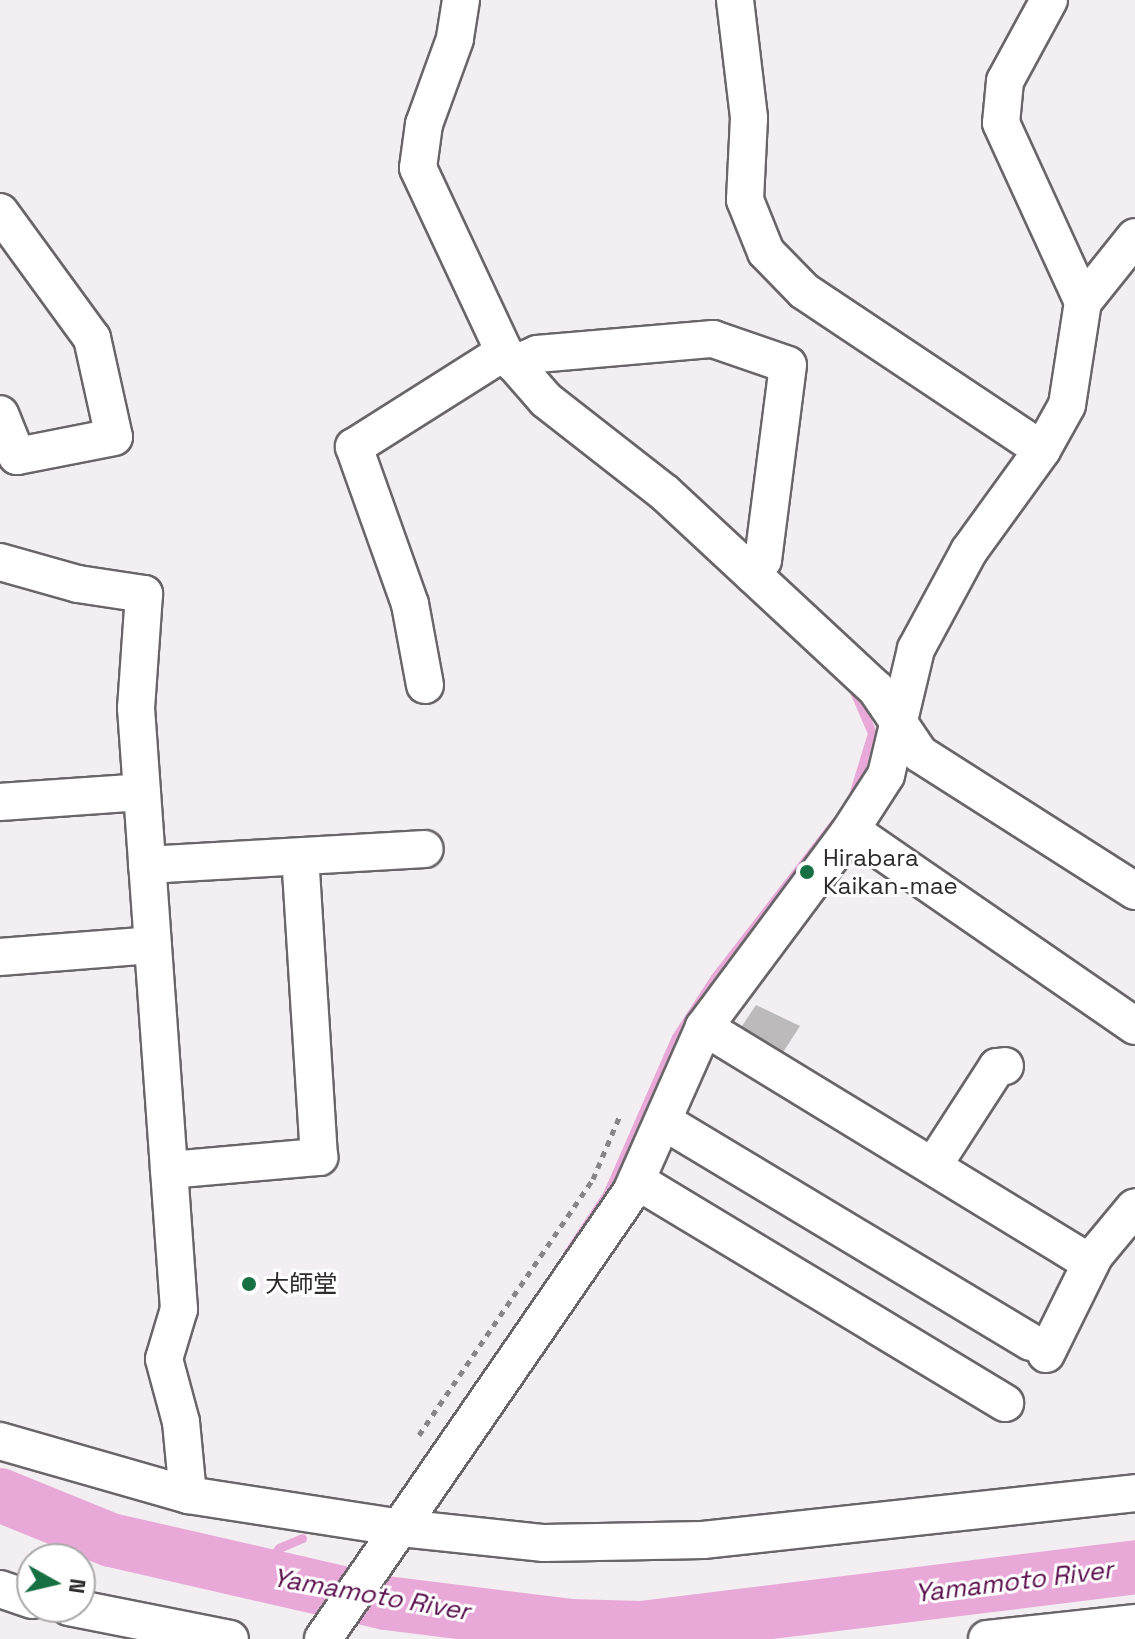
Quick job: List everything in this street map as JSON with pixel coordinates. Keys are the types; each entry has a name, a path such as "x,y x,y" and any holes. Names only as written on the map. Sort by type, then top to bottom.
{"street":[{"path":"461,0 455,39 424,124 418,168 509,358 546,400 665,493 876,689 920,754 1135,891"},
{"path":"735,0 749,118 745,200 766,252 804,291 1042,450"},
{"path":"1049,0 1005,81 1001,123 1083,302"},
{"path":"0,212 92,338 114,437 17,456 0,414"},
{"path":"324,1638 637,1181 704,1027 851,830 886,775 916,649 969,551 1042,450 1067,405 1083,302 1135,237"},
{"path":"425,685 410,604 354,447 509,358 713,339 788,365 763,560 753,575"},
{"path":"0,562 78,584 144,594 136,708 179,1309 164,1359 181,1422 188,1495"},
{"path":"0,802 142,792"},
{"path":"851,830 1135,1026"},
{"path":"147,865 425,849"},
{"path":"169,1170 319,1157 300,858"},
{"path":"0,957 153,945"},
{"path":"704,1027 1091,1263"},
{"path":"933,1166 997,1067 1005,1066"},
{"path":"663,1121 1038,1348 1091,1263 1135,1207"},
{"path":"637,1181 1005,1403"},
{"path":"0,1441 188,1495 394,1537 560,1543 703,1540 915,1520 1135,1493"},
{"path":"915,1520 943,1497 1135,1472"},
{"path":"96,1612 230,1639"},
{"path":"987,1639 1135,1623"}],"path":[{"path":"415,1442 593,1179 620,1115"}],"building":[{"path":"756,1005 800,1026 780,1057 740,1029"}],"waterway":[{"path":"853,689 872,733 853,795"},
{"path":"567,1254 607,1194 676,1037 715,977 834,823"},
{"name":"Yamamoto River","path":"0,1495 111,1540 386,1603 570,1626 641,1628 1135,1567"},
{"path":"260,1574 279,1548 302,1538"}],"place":[{"name":"Hirabara Kaikan-mae","path":"807,872"},
{"name":"大師堂","path":"249,1284"}]}
